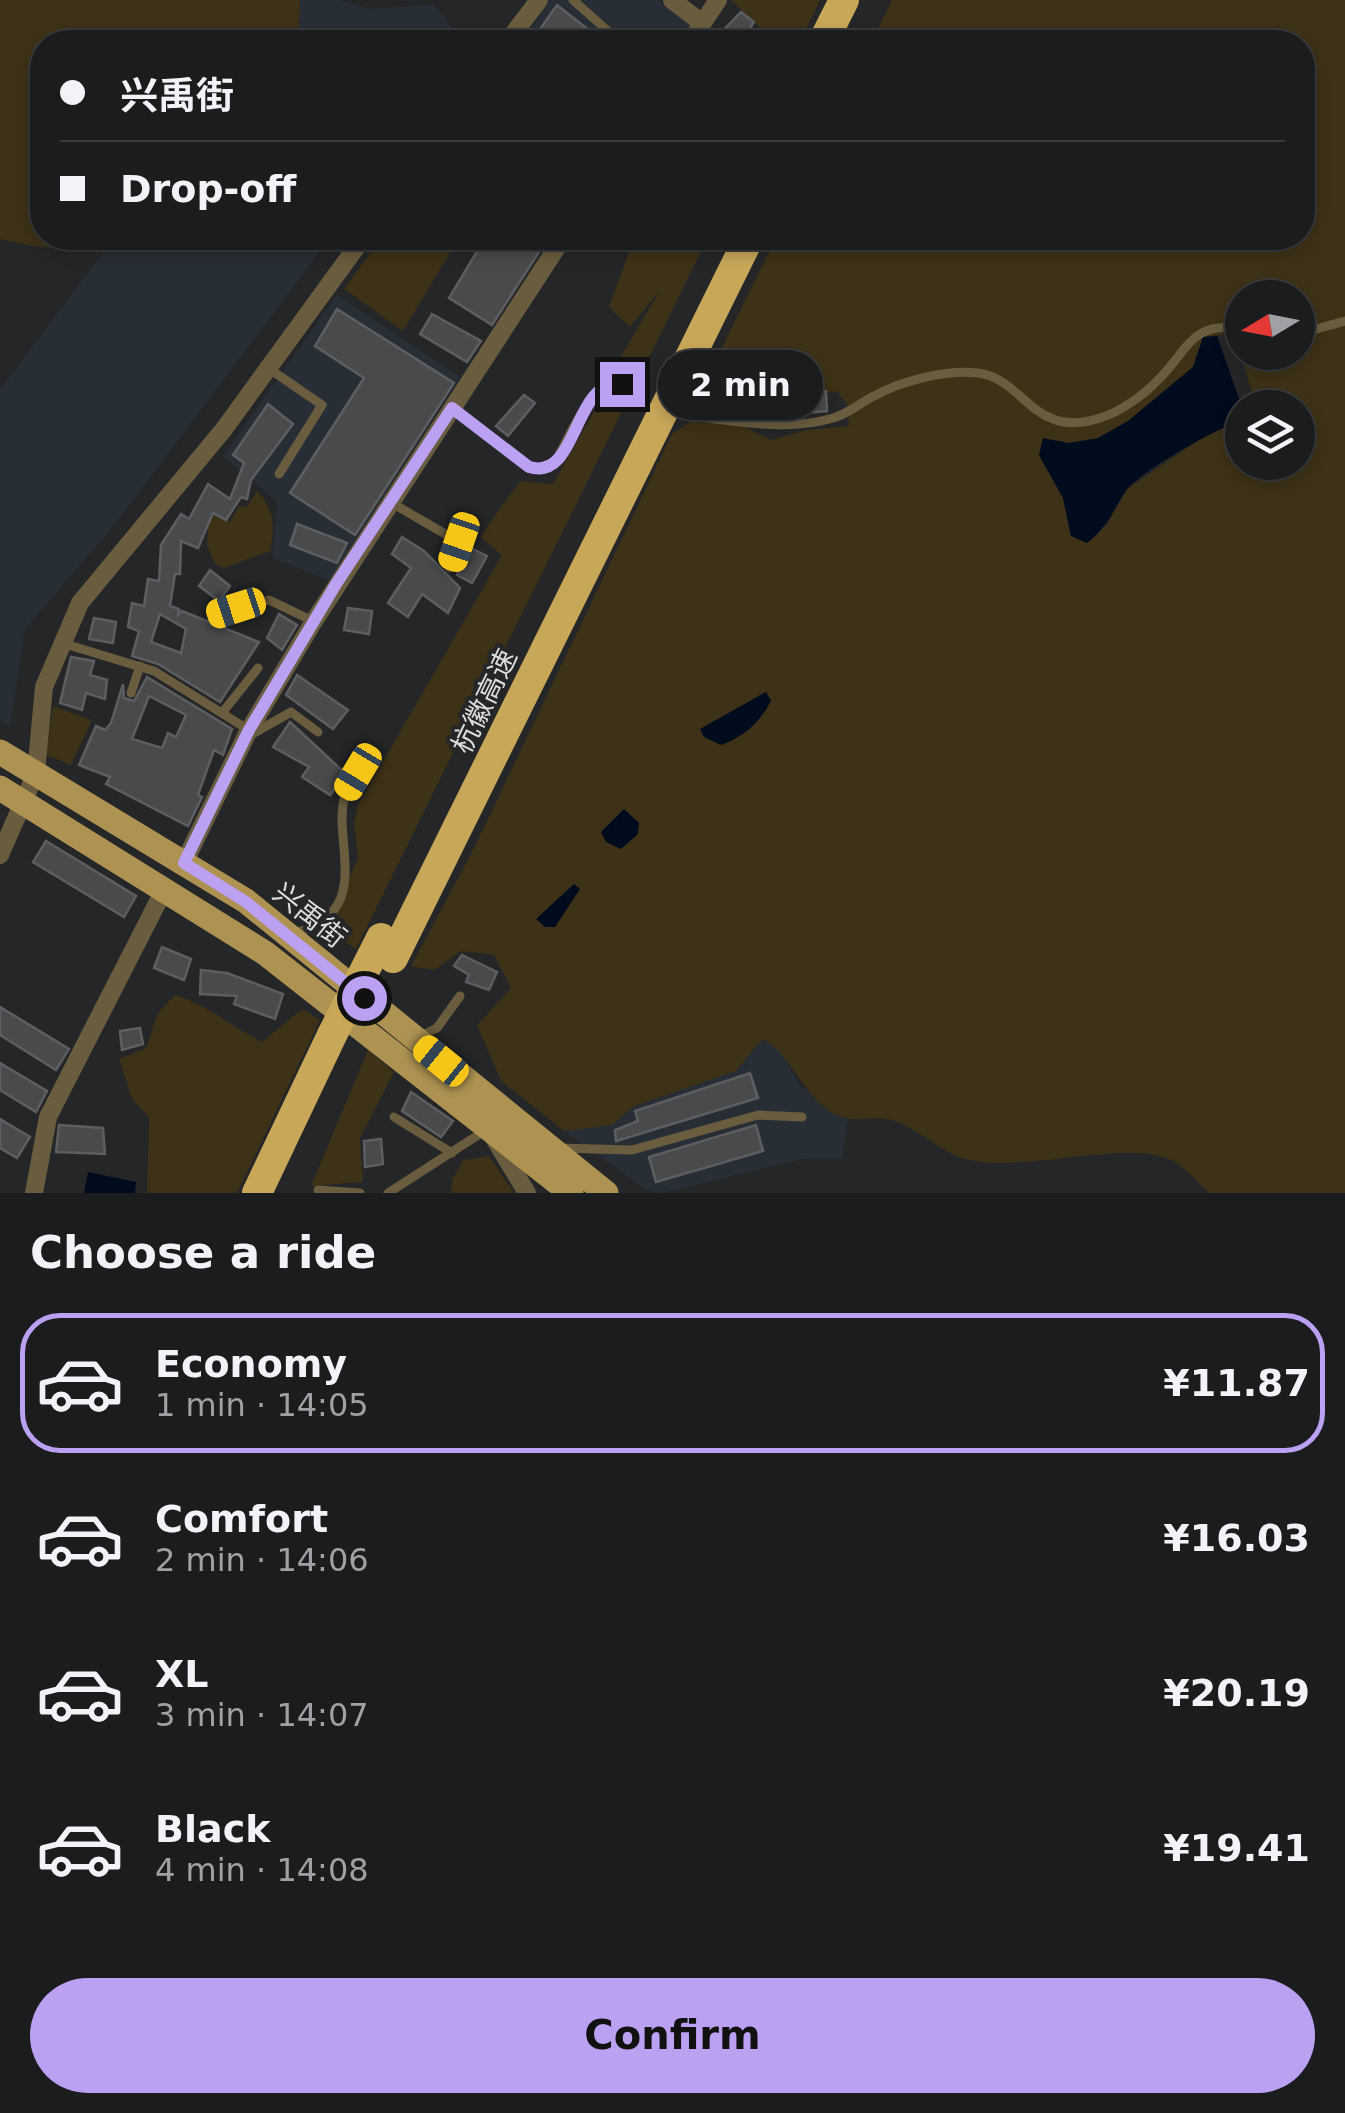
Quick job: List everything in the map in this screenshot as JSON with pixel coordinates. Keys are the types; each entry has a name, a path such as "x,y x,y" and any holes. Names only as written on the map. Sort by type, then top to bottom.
{"highway":[{"path":"829,30 844,0"},
{"path":"848,30 862,0"},
{"name":"杭徽高速","path":"387,948 720,250"},
{"name":"杭徽高速","path":"256,1193 341,1040 743,250"},
{"name":"杭徽高速","path":"277,1193 341,1040"}],"main road":[{"name":"兴禹街","path":"0,752 246,902 606,1193"},
{"name":"兴禹街","path":"0,788 265,953 571,1193"}],"street":[{"path":"516,30 538,0"},
{"path":"672,0 702,24"},
{"path":"698,30 718,0"},
{"path":"0,855 36,773 44,687 60,642 80,603 268,368 354,250"},
{"path":"184,863 247,734 314,622 555,250"},
{"path":"34,1193 48,1117 164,890"},
{"path":"489,1132 528,1193"}],"lane":[{"path":"573,0 607,30"},
{"path":"1315,329 1345,321"},
{"path":"688,415 776,425 831,419 898,386 942,375 977,373 1004,382 1036,412 1086,421 1120,408 1158,380 1180,350 1200,333 1225,327"},
{"path":"268,368 322,405 279,474"},
{"path":"452,408 529,467 540,470 553,465 596,392 613,383 622,384"},
{"path":"390,502 459,542 450,568"},
{"path":"213,616 269,600 314,622"},
{"path":"60,642 140,666 222,713 247,734 291,712 318,732"},
{"path":"132,692 140,666"},
{"path":"222,713 258,668"},
{"path":"287,935 320,922 342,892 346,854 344,804 358,772"},
{"path":"414,1039 437,1028 460,996"},
{"path":"549,1148 632,1150 758,1115 802,1118"},
{"path":"394,1117 452,1153"},
{"path":"388,1193 489,1132"},
{"path":"318,1190 360,1193"}],"shaded area":[{"path":"0,0 300,0 299,30 30,30 30,246 0,239"},
{"path":"291,0 340,0 369,9 434,5 454,30 269,30"},
{"path":"550,0 659,0 690,25 686,30 530,30"},
{"path":"731,0 820,0 806,30 756,30 759,27"},
{"path":"892,0 1345,0 1345,1193 1209,1193 1175,1162 1156,1155 1103,1154 1012,1163 962,1158 897,1122 835,1115 810,1093 781,1054 762,1039 736,1071 634,1106 612,1125 564,1131 501,1081 477,1025 511,988 494,955 461,951 434,970 411,966 473,850 672,434 694,419 745,427 771,440 806,430 849,426 848,406 837,391 769,401 718,395 706,380 770,250 1315,250 1315,30 877,30"},
{"path":"105,250 321,250 115,524 25,629 10,727 0,721 0,390"},
{"path":"372,250 452,250 403,331 344,289"},
{"path":"630,250 702,250 356,949 327,931 358,858 354,823 358,805 502,555 480,537 520,481 553,484 604,394 617,393 626,373 620,358 661,289 630,327 609,307"},
{"path":"337,295 460,377 330,581 273,558 277,501 223,456"},
{"path":"257,491 272,519 270,551 224,568 215,564 207,545 209,510 230,522 240,505 246,508"},
{"path":"53,706 92,720 71,765 46,755"},
{"path":"175,995 198,1004 262,1042 302,1009 320,1020 237,1193 147,1193 149,1117 132,1099 119,1059 146,1048 158,1013"},
{"path":"761,1039 778,1047 799,1084 830,1112 848,1119 842,1159 802,1159 662,1193 648,1191 564,1131 611,1125 634,1106 735,1071"},
{"path":"368,1050 394,1072 360,1138 363,1182 311,1186"},
{"path":"489,1156 514,1193 451,1193 452,1180 463,1160"}],"water":[{"path":"1217,336 1225,370 1229,370 1236,390 1225,390 1225,427 1161,462 1133,483 1104,526 1087,543 1071,536 1063,498 1039,455 1043,438 1069,443 1098,438 1128,421 1193,367 1203,337"},
{"path":"766,692 771,701 744,733 721,745 704,737 700,729"},
{"path":"624,809 639,823 638,834 621,849 606,842 601,832"},
{"path":"574,884 580,889 555,927 545,927 536,919"},
{"path":"88,1172 136,1182 135,1193 84,1193"}],"building":[{"path":"557,5 589,30 539,30"},
{"path":"741,12 754,22 749,30 724,30"},
{"path":"478,250 540,250 492,325 449,298"},
{"path":"337,309 454,383 355,535 290,493 364,378 315,346"},
{"path":"432,314 481,341 467,362 420,334"},
{"path":"826,391 827,411 768,416 768,405 802,407 802,392"},
{"path":"524,395 535,403 508,436 496,426"},
{"path":"268,404 293,424 251,480 247,499 241,497 226,520 213,513 198,548 181,541 180,574 175,574 170,606 179,609 178,615 182,611 259,642 220,702 158,664 132,656 139,631 128,627 132,603 144,606 148,579 159,581 161,545 181,514 189,519 208,484 230,499 244,463 233,455","holes":["160,614 186,629 181,653 151,642"]},
{"path":"297,524 347,543 337,563 290,545"},
{"path":"402,537 424,551 460,588 448,613 422,594 408,617 388,603 411,568 392,554"},
{"path":"469,547 487,556 472,583 457,575"},
{"path":"210,570 230,586 219,601 199,586"},
{"path":"348,608 372,611 369,634 344,630"},
{"path":"279,614 297,625 282,650 267,638"},
{"path":"94,618 116,622 113,643 89,639"},
{"path":"71,657 94,661 90,675 107,680 105,699 86,693 82,710 60,703"},
{"path":"297,675 348,710 333,729 286,695"},
{"path":"147,677 232,729 223,755 214,750 198,795 202,797 188,826 106,784 110,777 79,765 96,726 105,730 111,723 123,684 124,698 134,701","holes":["149,696 186,715 176,737 168,733 162,748 132,739"]},
{"path":"290,722 346,774 330,795 302,777 309,767 273,747"},
{"path":"46,841 136,896 124,917 33,862"},
{"path":"162,947 191,959 184,980 154,968"},
{"path":"462,955 497,972 489,990 466,982 469,975 454,966"},
{"path":"201,970 227,973 283,994 275,1019 234,1004 237,996 200,994"},
{"path":"0,1007 69,1049 56,1070 0,1035"},
{"path":"140,1028 143,1044 122,1050 120,1031"},
{"path":"0,1063 47,1091 36,1112 0,1090"},
{"path":"750,1073 758,1098 616,1141 615,1130 638,1121 635,1111"},
{"path":"411,1092 453,1121 441,1137 402,1111"},
{"path":"0,1119 30,1137 17,1158 0,1148"},
{"path":"59,1125 103,1128 105,1154 56,1152"},
{"path":"756,1125 763,1151 656,1182 649,1157"},
{"path":"381,1139 383,1164 365,1167 364,1141"}],"route":[{"path":"364,998 246,902 184,863 249,730 336,584 452,408 529,467 540,470 553,465 596,392 613,383 622,384"}]}
